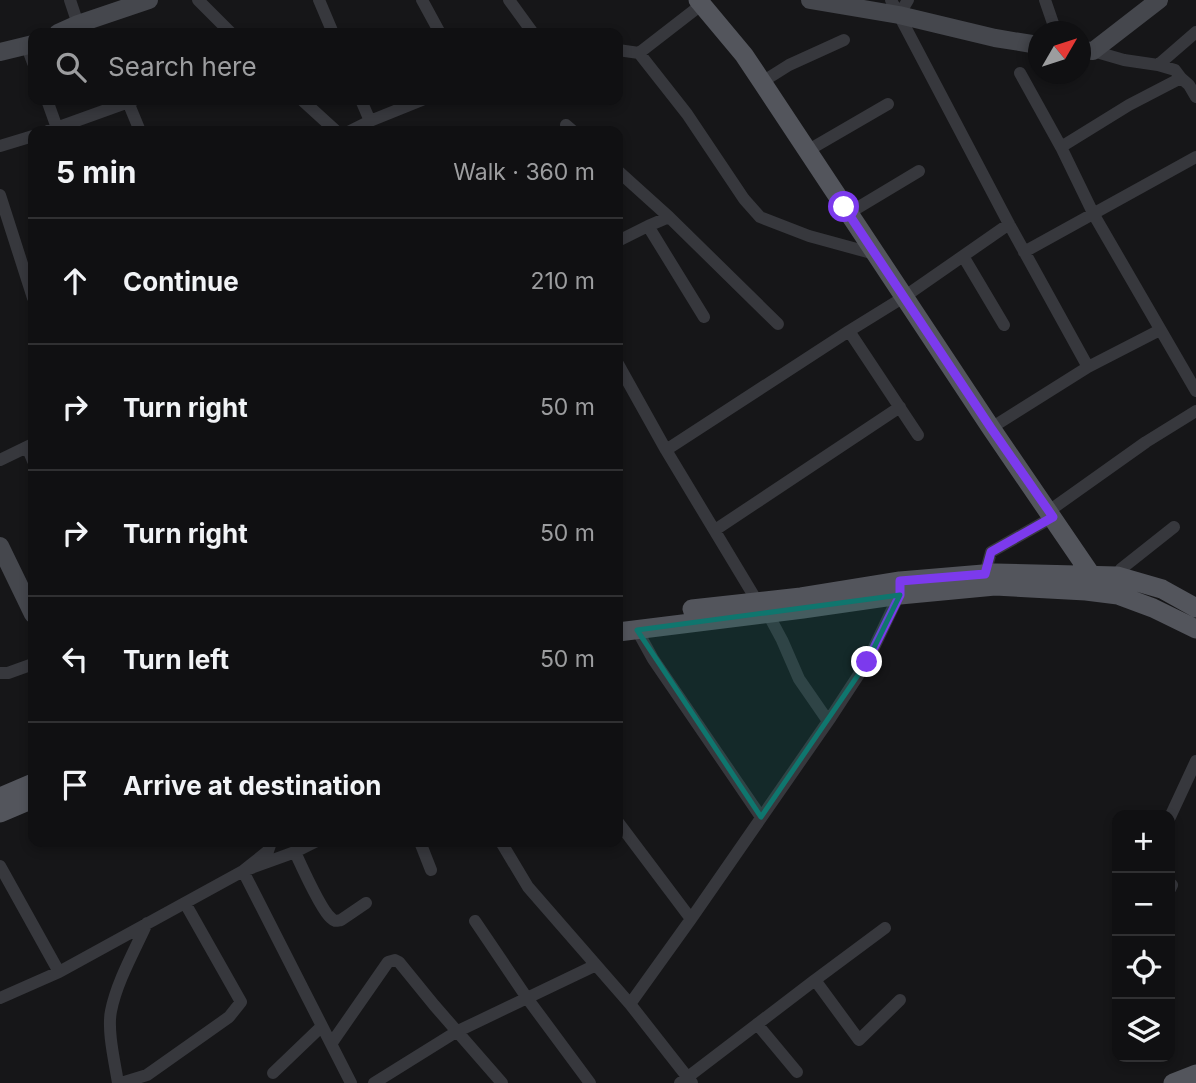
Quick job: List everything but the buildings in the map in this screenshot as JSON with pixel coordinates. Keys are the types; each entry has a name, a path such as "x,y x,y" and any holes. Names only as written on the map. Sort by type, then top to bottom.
{"main road":[{"path":"700,2 744,55 1051,514 1089,583"},
{"path":"900,588 985,574 1089,583 1153,608 1196,629"},
{"path":"628,631 763,607 801,597 900,588 1089,583 1117,576 1162,589 1196,608"},
{"path":"623,619 763,607"},
{"path":"0,797 28,785"},
{"path":"0,813 28,801"},
{"path":"1172,1083 1196,1074"}],"street":[{"path":"70,0 79,24"},
{"path":"198,0 226,28"},
{"path":"319,0 331,28"},
{"path":"422,0 437,28"},
{"path":"509,0 529,28"},
{"path":"810,0 899,5 995,38 1028,43"},
{"path":"1045,0 1052,21"},
{"path":"1091,47 1140,7 1159,0"},
{"path":"70,28 143,1"},
{"path":"639,53 700,2"},
{"path":"899,5 1009,224 1088,367"},
{"path":"1158,65 1196,32"},
{"path":"762,82 789,65 844,40"},
{"path":"0,52 28,51"},
{"path":"623,51 639,53 687,114 744,200 760,217 809,236 876,254"},
{"path":"1091,51 1175,70 1196,97"},
{"path":"1020,73 1061,147 1094,215 1196,391"},
{"path":"1061,147 1129,105 1181,78"},
{"path":"807,151 888,104"},
{"path":"48,105 51,126"},
{"path":"63,126 120,105"},
{"path":"132,105 138,126"},
{"path":"307,105 331,126"},
{"path":"363,105 370,121"},
{"path":"360,126 410,105"},
{"path":"0,146 28,138"},
{"path":"1024,252 1196,157"},
{"path":"849,213 919,171"},
{"path":"623,175 670,217 778,324"},
{"path":"0,195 28,282"},
{"path":"623,238 670,217"},
{"path":"666,450 904,297 1009,224"},
{"path":"648,226 705,317"},
{"path":"962,256 1004,325"},
{"path":"991,428 1088,367 1160,330"},
{"path":"849,331 918,435"},
{"path":"623,373 666,450 782,640 799,679 828,721"},
{"path":"715,530 900,407"},
{"path":"985,574 991,552 1051,514 1146,442 1196,411"},
{"path":"0,460 28,447"},
{"path":"1117,576 1121,569 1174,527"},
{"path":"0,546 28,604"},
{"path":"630,1004 867,662 900,588"},
{"path":"628,631 653,659 761,817"},
{"path":"0,673 28,666"},
{"path":"1173,810 1196,761"},
{"path":"623,829 691,919"},
{"path":"243,871 269,847"},
{"path":"0,998 59,972 243,871 305,847"},
{"path":"422,847 430,870"},
{"path":"504,847 528,887 630,1004 687,1081 757,1024 885,928"},
{"path":"295,852 324,910 332,920 341,920 366,903"},
{"path":"0,866 59,972"},
{"path":"243,871 351,1083"},
{"path":"147,922 111,1012 112,1046 119,1083 147,1074 229,1017 241,1002 185,903"},
{"path":"475,921 527,998 590,1083"},
{"path":"331,1044 388,962 395,960 502,1083"},
{"path":"374,1083 457,1032 596,965"},
{"path":"815,980 859,1040 900,1000"},
{"path":"757,1024 797,1072"},
{"path":"273,1073 322,1026"}],"highlighted area":[{"path":"900,595 867,662 761,817 637,630"}],"route":[{"path":"844,207 1053,517 991,552 985,574 900,581 900,595 867,662"}]}
